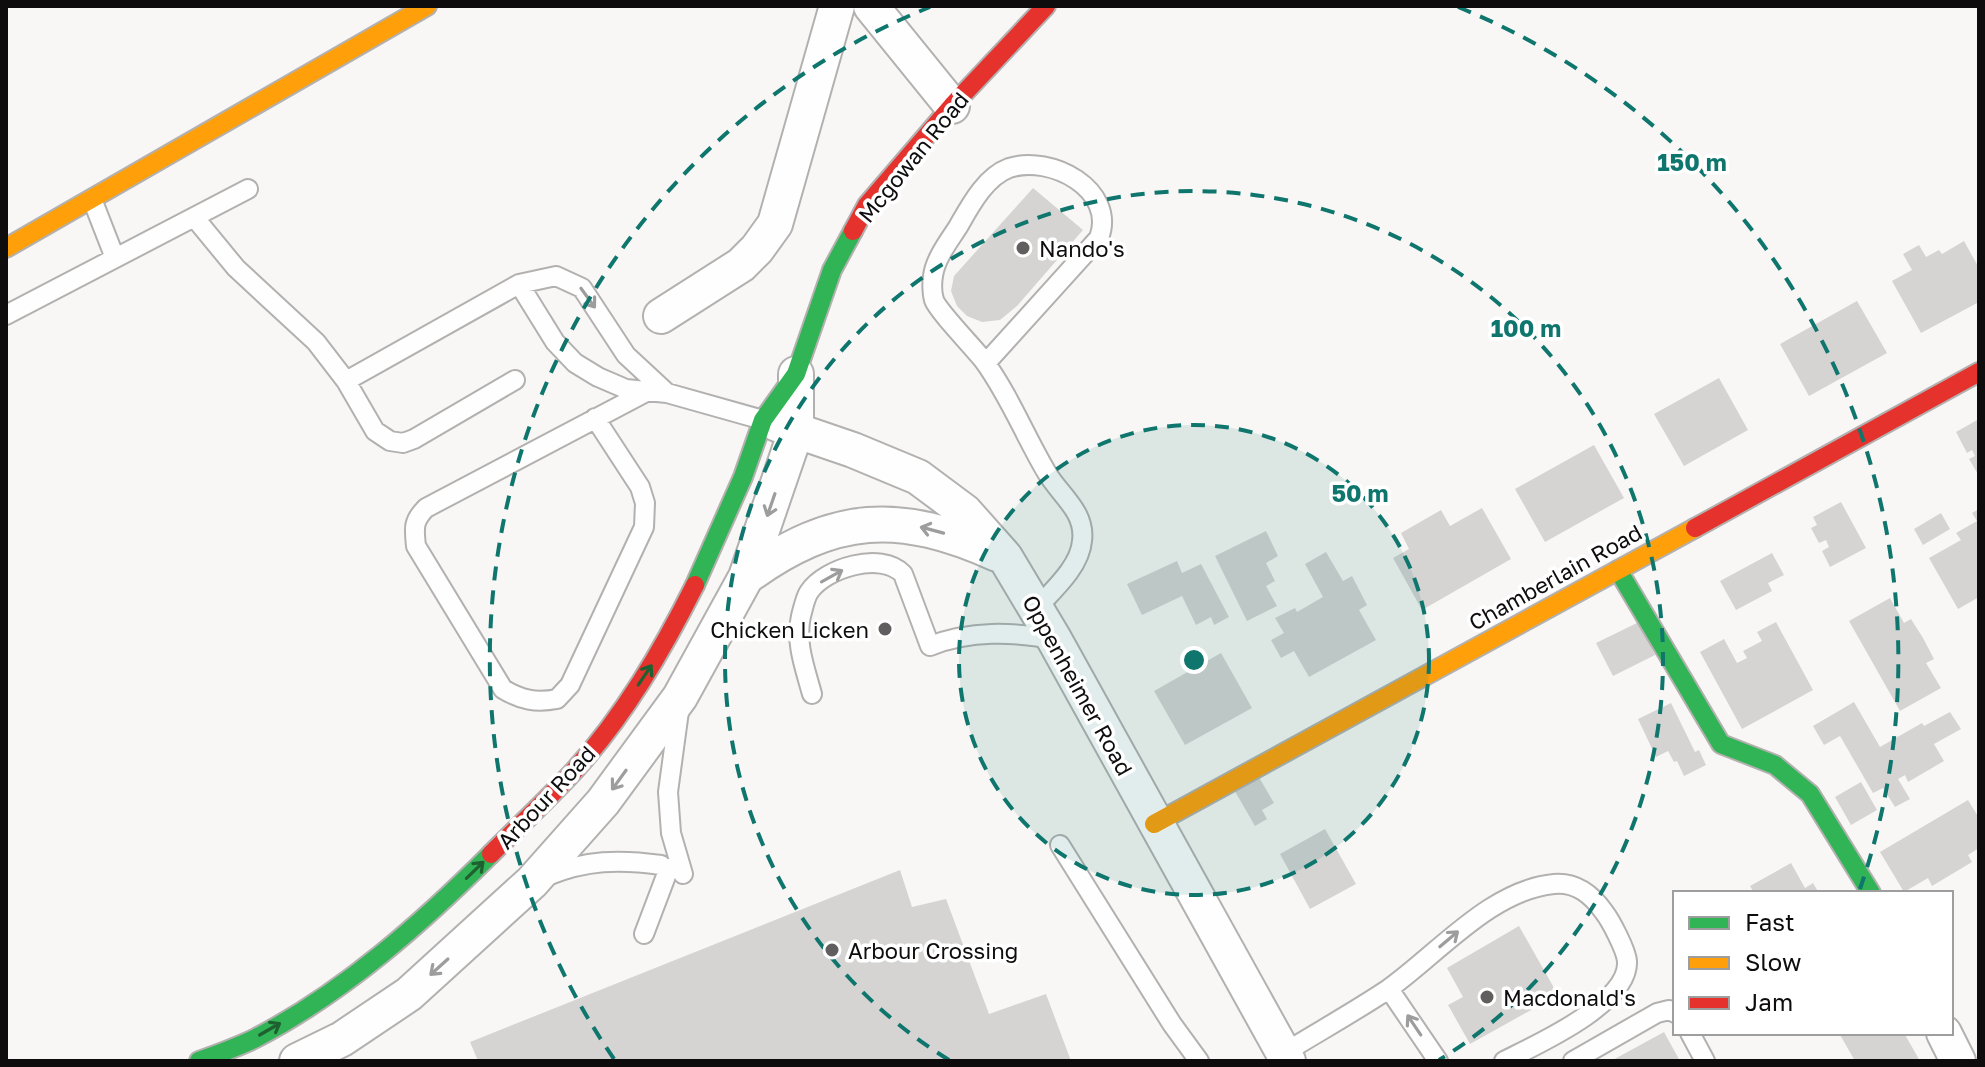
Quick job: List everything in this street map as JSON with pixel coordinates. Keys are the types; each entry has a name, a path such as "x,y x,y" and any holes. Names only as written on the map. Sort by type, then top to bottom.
{"street":[{"path":"6,248 427,6"},
{"path":"661,316 741,265 775,224 837,6"},
{"path":"871,6 952,106"},
{"name":"Mcgowan Road","path":"763,420 796,374 832,270 867,205 952,106 1046,6"},
{"name":"Chamberlain Road","path":"1154,824 1979,372"},
{"name":"Mcgowan Road","path":"796,374 796,431"},
{"name":"Oppenheimer Road","path":"763,420 853,450 918,477 965,512 1005,557 1054,639 1286,1057"},
{"name":"Arbour Road","path":"199,1061 254,1039 314,1004 369,965 472,873 575,770 614,722 666,643 720,530 763,420"},
{"name":"Arbour Road","path":"297,1061 342,1039 409,994 532,882 603,802 680,697 746,577 796,431"},
{"path":"746,577 774,556 807,539 861,523 914,526 967,540 1005,557"},
{"path":"1618,570 1721,744 1775,765 1810,794 1870,891"},
{"path":"1945,1035 1958,1061"}],"lane":[{"path":"986,363 1099,238 1104,225 1102,210 1083,185 1061,170 1037,164 1007,169 982,189 933,272 934,302 986,363 1049,476 1081,520 1083,538 1080,553 1035,610"},
{"path":"6,315 248,189"},
{"path":"92,199 115,258"},
{"path":"194,217 236,268 316,342 346,381 375,431 390,441 403,443 414,439 515,380"},
{"path":"346,381 519,284 556,276 582,288 626,355 658,392"},
{"path":"519,284 555,342 575,363 626,389 658,392 763,420"},
{"path":"595,418 640,487 645,503 644,527 570,685 557,699 531,702 503,689 416,546 413,525 426,508 595,418 658,392"},
{"path":"812,694 798,645 801,617 809,592 826,577 856,564 887,565 903,574 930,646 976,633 1054,639"},
{"path":"644,934 671,869 668,792 680,697"},
{"path":"1060,845 1172,1024 1199,1061"},
{"path":"532,882 572,865 600,860 627,860 671,869"},
{"path":"1286,1057 1389,989 1466,925 1525,890 1556,883 1575,886 1591,895 1610,920 1627,961 1624,977 1598,1007 1550,1038 1504,1061"},
{"path":"1389,989 1438,1061"},
{"path":"1573,1061 1657,1013 1673,1012"},
{"path":"1691,1035 1705,1061"},
{"path":"1550,1038 1563,1061"}],"building":[{"name":"Nando's","path":"1033,188 1083,230 1017,306 1000,320 982,322 967,316 957,306 951,291 954,276"},
{"path":"1964,241 1979,268 1979,302 1921,333 1892,281 1912,270 1903,254 1919,245 1926,257 1939,250 1942,254"},
{"path":"1857,301 1887,353 1809,396 1780,344"},
{"path":"1719,378 1748,430 1684,466 1654,414"},
{"path":"1979,419 1979,476 1969,459 1975,456 1972,450 1967,453 1956,432"},
{"path":"1594,445 1624,498 1545,542 1515,489"},
{"path":"1841,502 1866,548 1830,567 1822,551 1829,547 1826,540 1819,543 1811,528 1817,525 1813,517"},
{"path":"1482,508 1511,559 1422,610 1393,558 1409,549 1401,533 1441,510 1450,526"},
{"path":"1979,509 1979,597 1958,609 1929,558 1961,540 1956,533 1977,521 1972,513"},
{"path":"1941,513 1950,529 1923,545 1914,529"},
{"path":"1266,531 1278,556 1266,563 1275,581 1266,586 1277,606 1247,621 1215,556"},
{"path":"1326,552 1343,581 1352,576 1367,605 1359,610 1376,640 1309,677 1294,651 1281,658 1271,640 1284,633 1275,618 1295,608 1297,612 1323,597 1305,564"},
{"path":"1772,553 1784,575 1768,583 1772,591 1736,610 1720,581"},
{"path":"1177,561 1182,573 1201,564 1229,617 1214,625 1211,617 1196,625 1182,596 1142,615 1127,584"},
{"path":"1890,598 1904,623 1911,619 1923,638 1934,659 1926,663 1941,688 1900,711 1849,621"},
{"path":"1639,622 1655,655 1613,676 1596,643"},
{"path":"1776,622 1813,690 1742,729 1700,652 1724,639 1737,663 1747,658 1743,651 1762,641 1757,632"},
{"path":"1221,653 1252,708 1185,745 1154,691"},
{"path":"1854,702 1880,747 1922,723 1924,726 1950,712 1961,729 1934,744 1944,761 1908,782 1905,775 1898,779 1910,799 1895,807 1883,788 1873,793 1840,736 1824,745 1813,726"},
{"path":"1671,703 1695,752 1699,750 1706,765 1684,776 1668,751 1656,757 1638,719"},
{"path":"1257,774 1274,803 1262,810 1267,819 1255,826 1233,788"},
{"path":"1861,782 1877,810 1851,825 1835,797"},
{"path":"1968,800 1979,818 1979,848 1968,855 1972,862 1932,886 1928,878 1903,891 1880,852"},
{"path":"1325,829 1356,884 1310,909 1280,854"},
{"path":"1791,863 1805,888 1813,883 1818,891 1753,891 1750,886"},
{"name":"Arbour Crossing","path":"900,870 912,907 946,899 989,1014 1046,994 1071,1061 478,1061 470,1042"},
{"path":"1519,926 1558,995 1470,1044 1448,1005 1463,997 1447,968"},
{"path":"1664,1032 1680,1061 1611,1061"},
{"path":"1840,1035 1905,1035 1920,1061 1855,1061"}],"traffic: fast":[{"path":"695,585 743,477 763,420 796,374 832,270 853,231"},
{"path":"1618,570 1721,744 1775,765 1810,794 1870,891"},
{"path":"199,1061 256,1038 320,1000 409,931 491,854"}],"traffic: slow":[{"path":"6,248 427,6"},
{"path":"1154,824 1695,528"}],"traffic: jam":[{"path":"853,231 867,205 952,106 1046,6"},
{"path":"1695,528 1979,372"},
{"path":"491,854 574,771 609,728 655,658 695,585"}],"place":[{"name":"Nando's","path":"1023,248"},
{"name":"Chicken Licken","path":"885,629"},
{"name":"Arbour Crossing","path":"832,950"},
{"name":"Macdonald's","path":"1487,997"}]}
